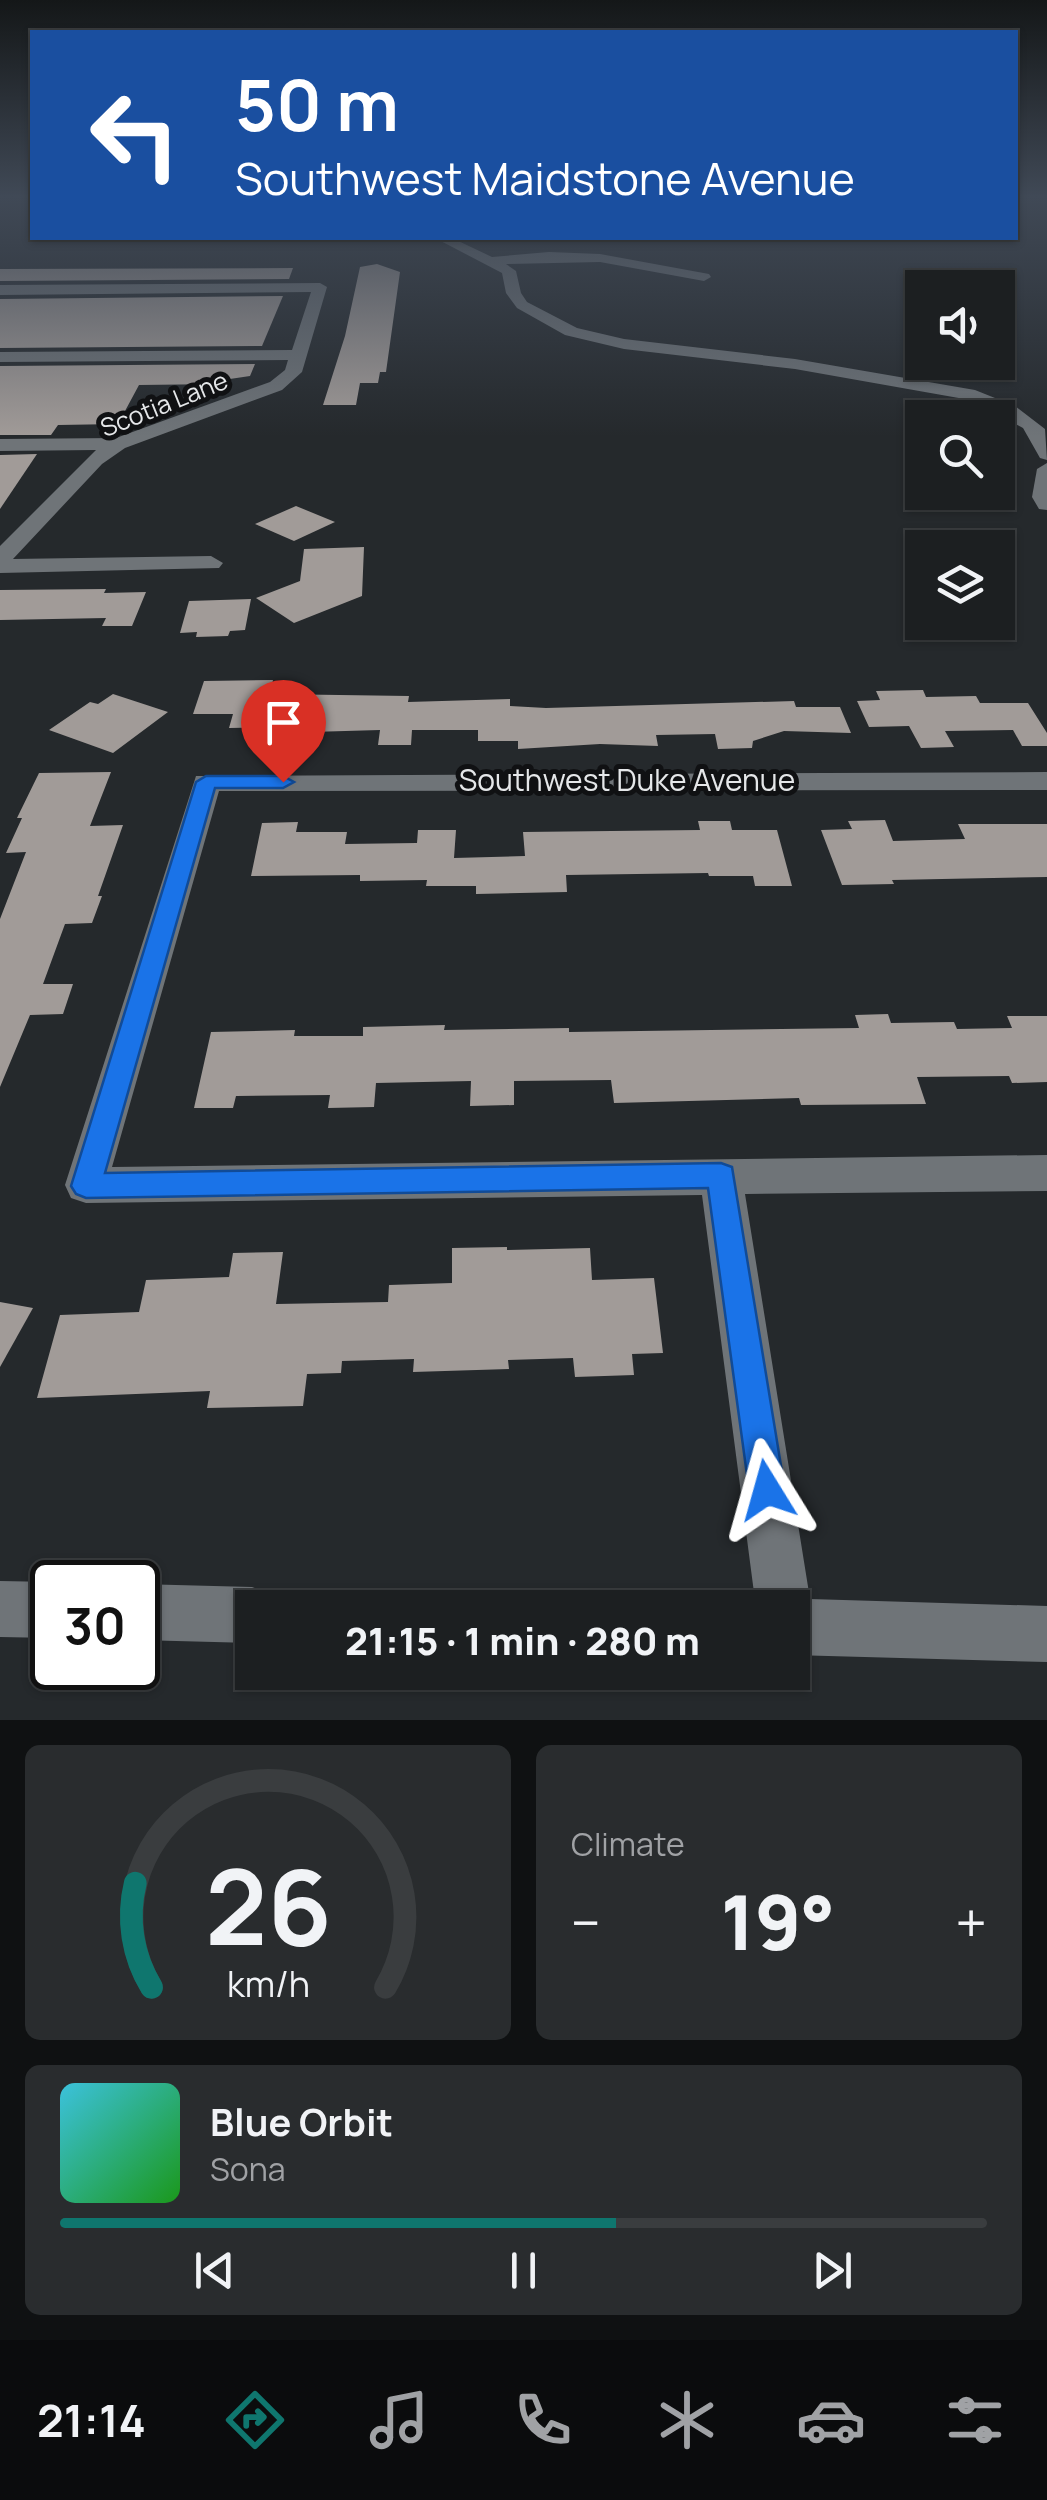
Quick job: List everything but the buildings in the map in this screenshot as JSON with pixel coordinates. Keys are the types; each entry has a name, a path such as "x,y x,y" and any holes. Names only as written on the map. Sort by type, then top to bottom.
{"street":[{"path":"510,276 512,292 520,304 576,332 629,346 732,356 975,395 1005,406 1028,424 1046,446 1047,454"},
{"name":"Scotia Lane","path":"0,290 320,287 293,372 276,386 118,444 95,460 0,562"},
{"path":"0,358 296,354"},
{"path":"0,445 118,444"},
{"path":"1046,500 1047,468"},
{"path":"0,562 211,563"},
{"name":"Southwest Duke Avenue","path":"721,1176 86,1186 206,782 1047,780"},
{"path":"781,1590 721,1176 1047,1172"},
{"path":"0,1609 30,1610"},
{"path":"160,1613 235,1615"},
{"path":"810,1628 1047,1634"}],"route":[{"path":"283,782 206,782 86,1186 721,1176 767,1490"}]}
